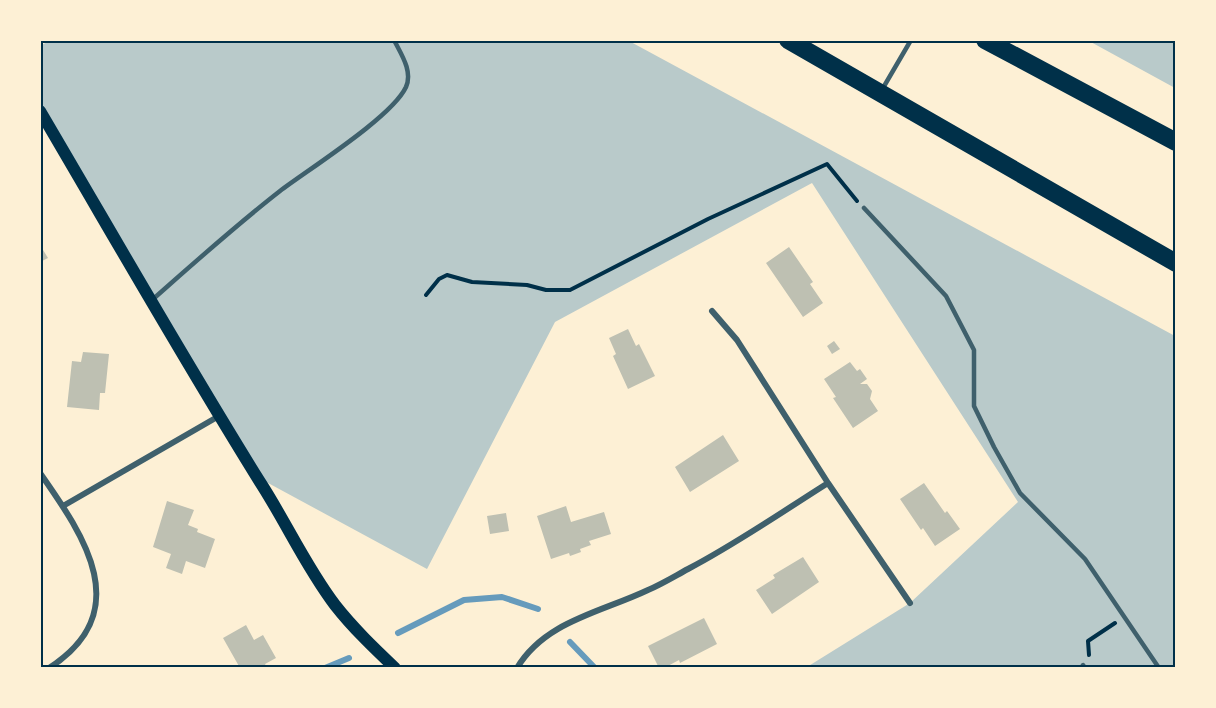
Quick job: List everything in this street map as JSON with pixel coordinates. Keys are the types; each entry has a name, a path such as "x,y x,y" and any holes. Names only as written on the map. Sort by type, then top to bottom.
{"highway":[{"path":"788,40 1176,263"},
{"path":"986,40 1176,142"}],"main road":[{"path":"40,111 219,416 275,506 301,554 335,605 356,630 395,668"}],"street":[{"path":"712,311 737,339 828,483 910,603"},
{"path":"63,506 219,416"},
{"path":"40,473 63,506 94,567 97,587 96,608 88,629 66,657 49,668"},
{"path":"517,668 536,645 564,624 648,590 690,568 828,483"}],"lane":[{"path":"152,300 215,243 282,190 359,134 399,99 408,79 408,70 394,40"},
{"path":"880,93 911,40"},
{"path":"864,208 946,296 974,350 974,406 1020,493 1085,559 1159,668"}],"path":[{"path":"426,295 439,279 447,275 472,282 527,285 546,290 570,290 708,219 827,165 864,208"},
{"path":"1084,666 1089,656 1088,641 1125,615"}],"shaded area":[{"path":"51,40 629,41 1175,336 1175,667 807,667 910,603 1018,502 812,183 555,322 427,569 257,477 41,111 40,46"},
{"path":"1089,41 1175,41 1175,88"}],"building":[{"path":"40,245 48,258 40,262"},
{"path":"789,247 813,282 810,284 823,303 803,317 766,263"},
{"path":"628,329 636,346 639,344 655,376 628,389 613,356 616,354 609,338"},
{"path":"834,341 840,349 832,354 827,346"},
{"path":"83,352 109,354 105,393 100,393 99,410 67,407 72,361 81,362"},
{"path":"850,362 857,371 860,369 867,379 860,384 867,384 872,391 870,399 878,411 853,428 833,398 836,397 824,379"},
{"path":"723,435 739,461 690,492 675,467"},
{"path":"924,483 945,513 947,511 960,529 935,546 900,499"},
{"path":"167,501 194,510 188,525 198,529 197,532 215,539 205,568 186,561 182,574 166,568 171,554 153,547"},
{"path":"566,506 571,522 604,512 611,534 589,541 591,545 580,549 581,552 551,559 537,516"},
{"path":"506,513 509,531 490,534 487,516"},
{"path":"803,557 819,582 772,614 756,590 775,578 773,575"},
{"path":"704,618 717,644 680,663 679,660 664,668 659,668 648,646"},
{"path":"246,625 254,640 263,635 276,658 265,664 267,668 240,668 223,638"}],"waterway":[{"path":"398,633 464,600 502,597 538,609"},
{"path":"570,642 595,668"},
{"path":"325,668 349,658"}]}
